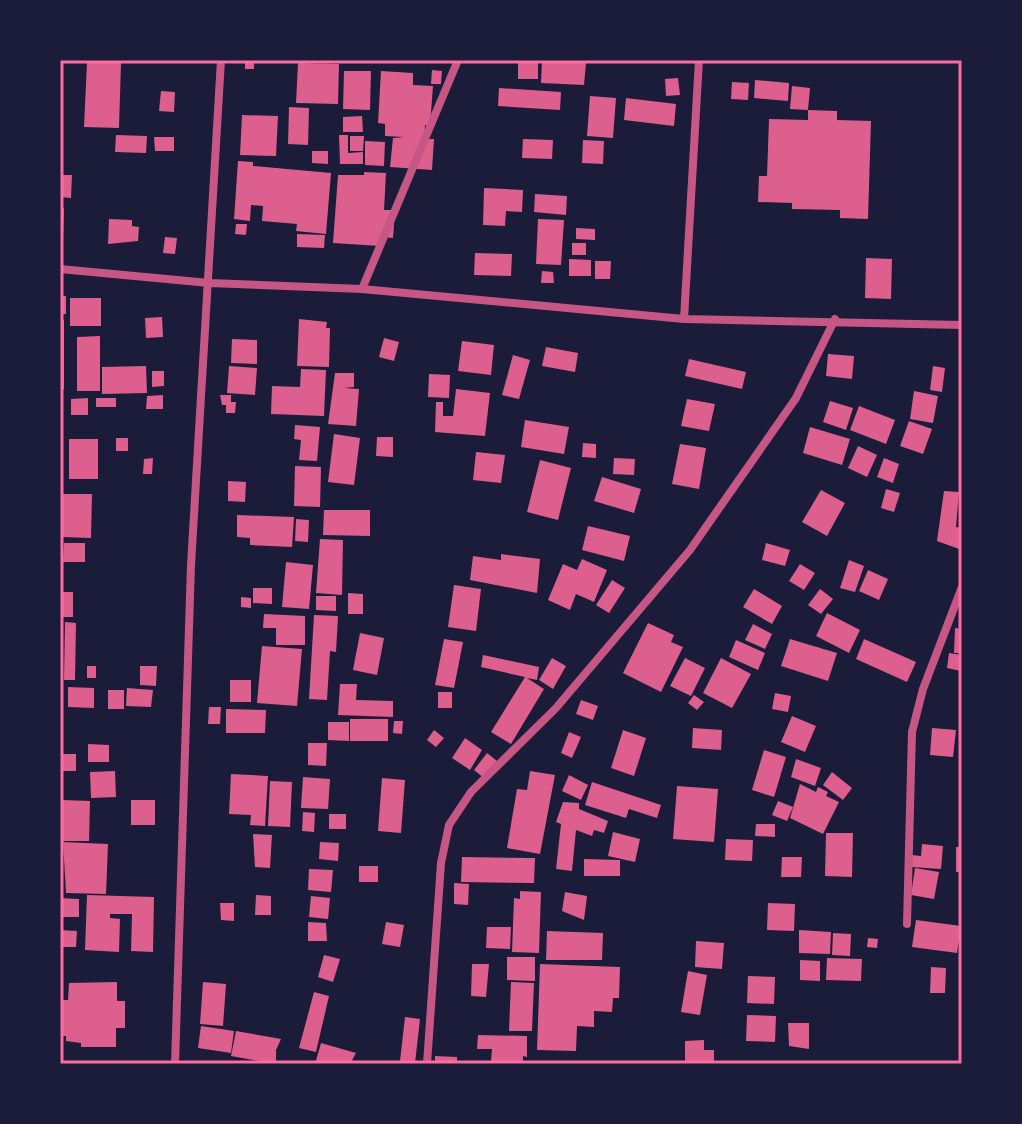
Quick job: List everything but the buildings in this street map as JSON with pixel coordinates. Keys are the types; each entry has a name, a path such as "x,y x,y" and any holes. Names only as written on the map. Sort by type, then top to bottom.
{"street":[{"path":"175,1064 191,565 221,60"},
{"path":"362,289 458,60"},
{"path":"684,319 699,60"},
{"path":"60,269 209,283 362,289 684,319 775,322 835,319 962,325"},
{"path":"427,1064 441,863 449,825 471,792 556,708 690,550 796,398 835,319"},
{"path":"907,924 912,732 923,689 962,587"}]}
